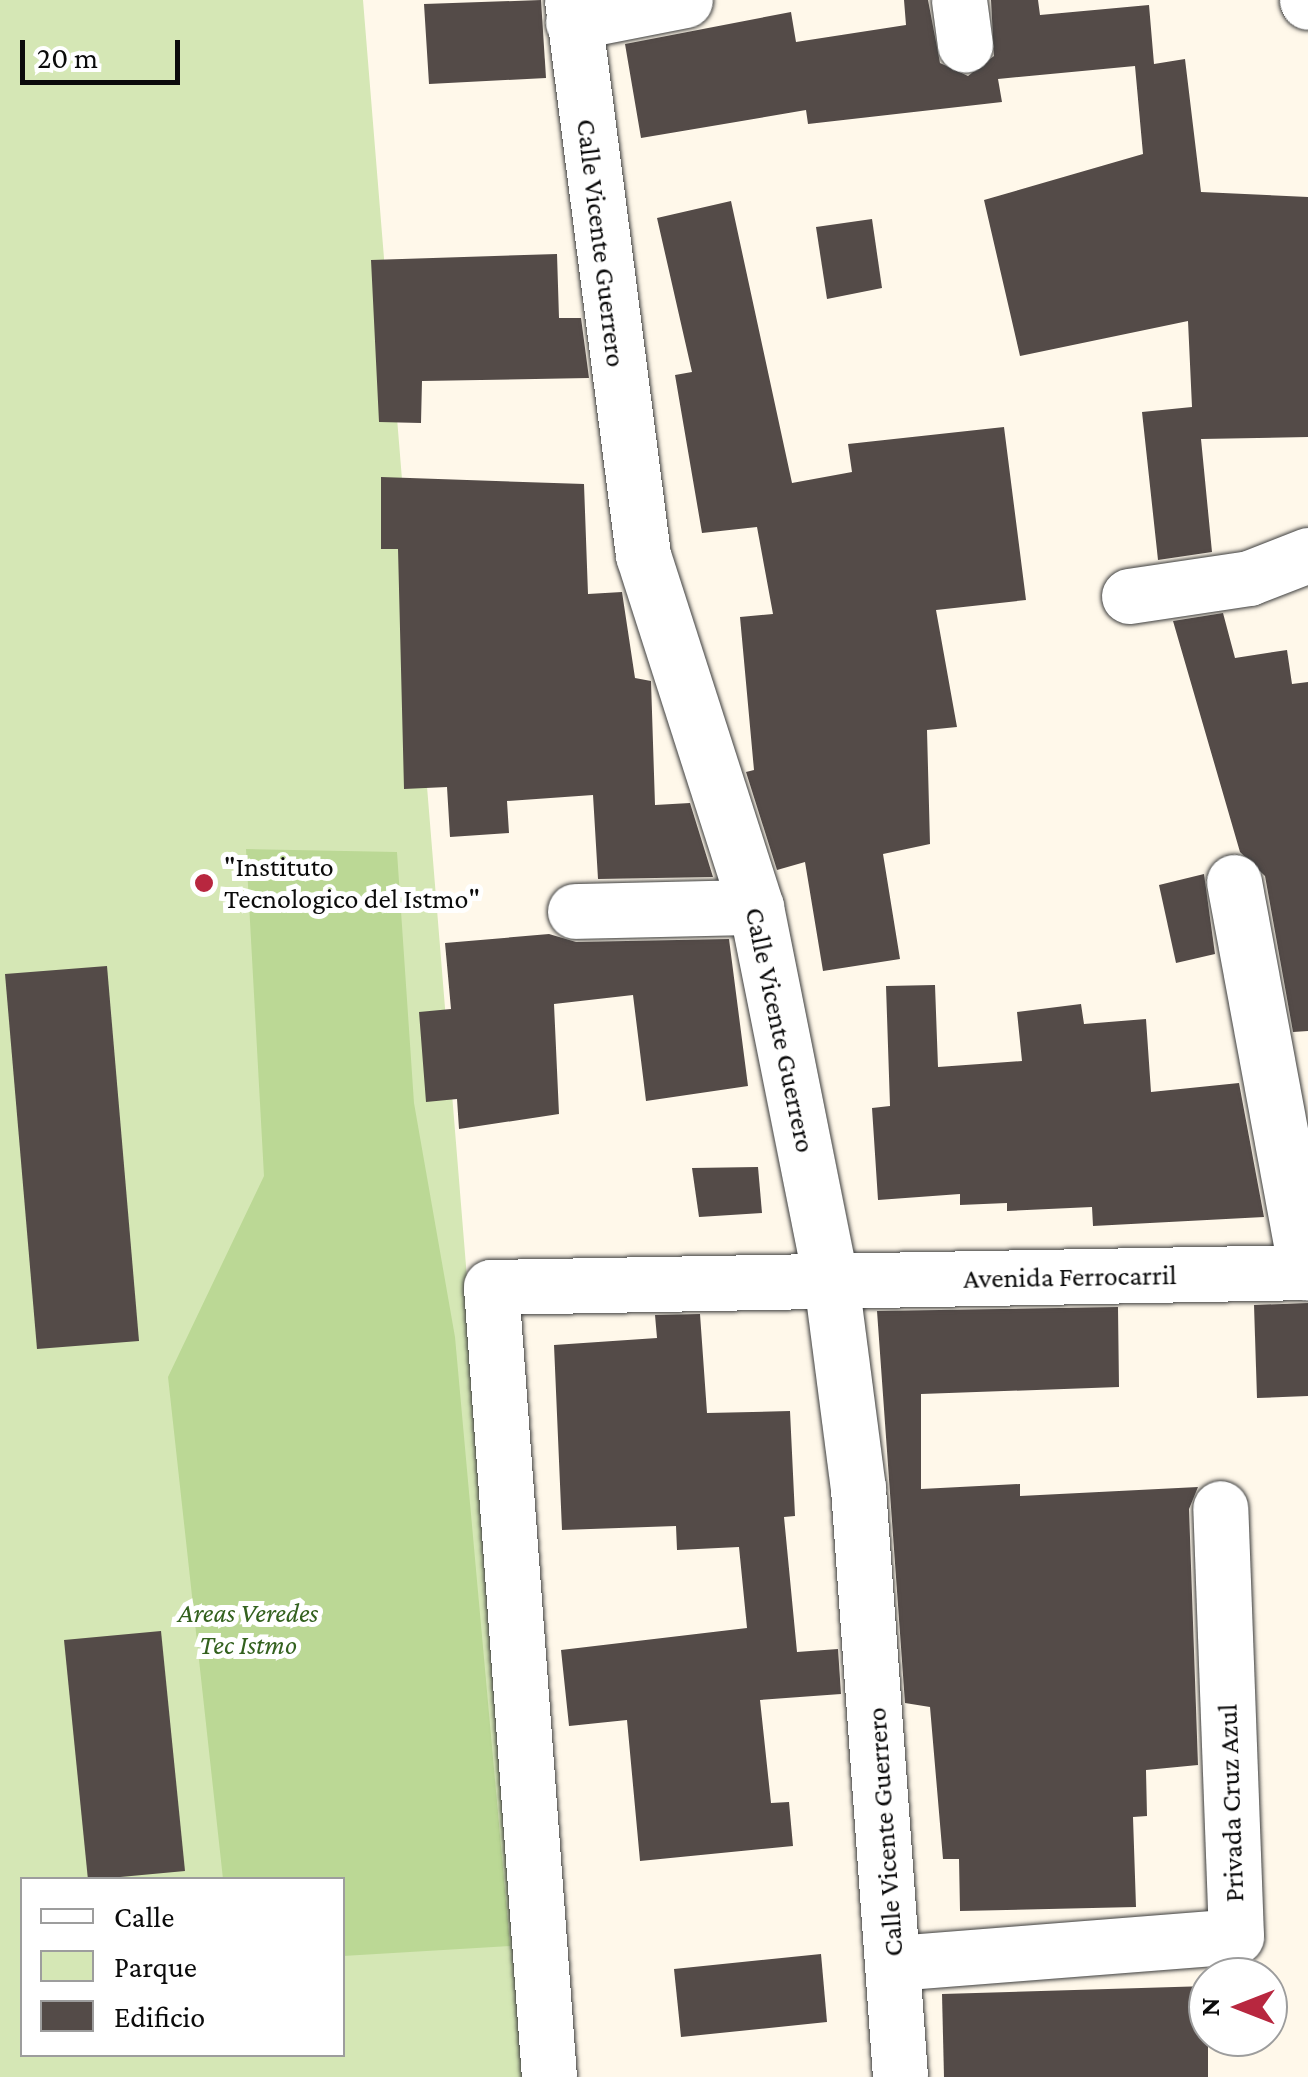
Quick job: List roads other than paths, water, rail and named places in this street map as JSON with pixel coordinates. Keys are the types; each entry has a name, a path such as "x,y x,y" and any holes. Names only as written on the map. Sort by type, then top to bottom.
{"street":[{"path":"572,11 685,0"},
{"name":"Calle Vicente Guerrero","path":"572,11 642,555 756,907 832,1282 858,1488 895,1964 900,2077"},
{"path":"1129,596 1248,578 1308,555"},
{"path":"1234,882 1307,1272"},
{"path":"575,911 756,907"},
{"name":"Avenida Ferrocarril","path":"549,2077 491,1288 1307,1272"},
{"name":"Privada Cruz Azul","path":"895,1964 1236,1936 1220,1508"}],"place":[{"name":"\"Instituto Tecnologico del Istmo\"","path":"204,883"}],"park label":[{"name":"Areas Veredes Tec Istmo","path":"248,1629"}]}
